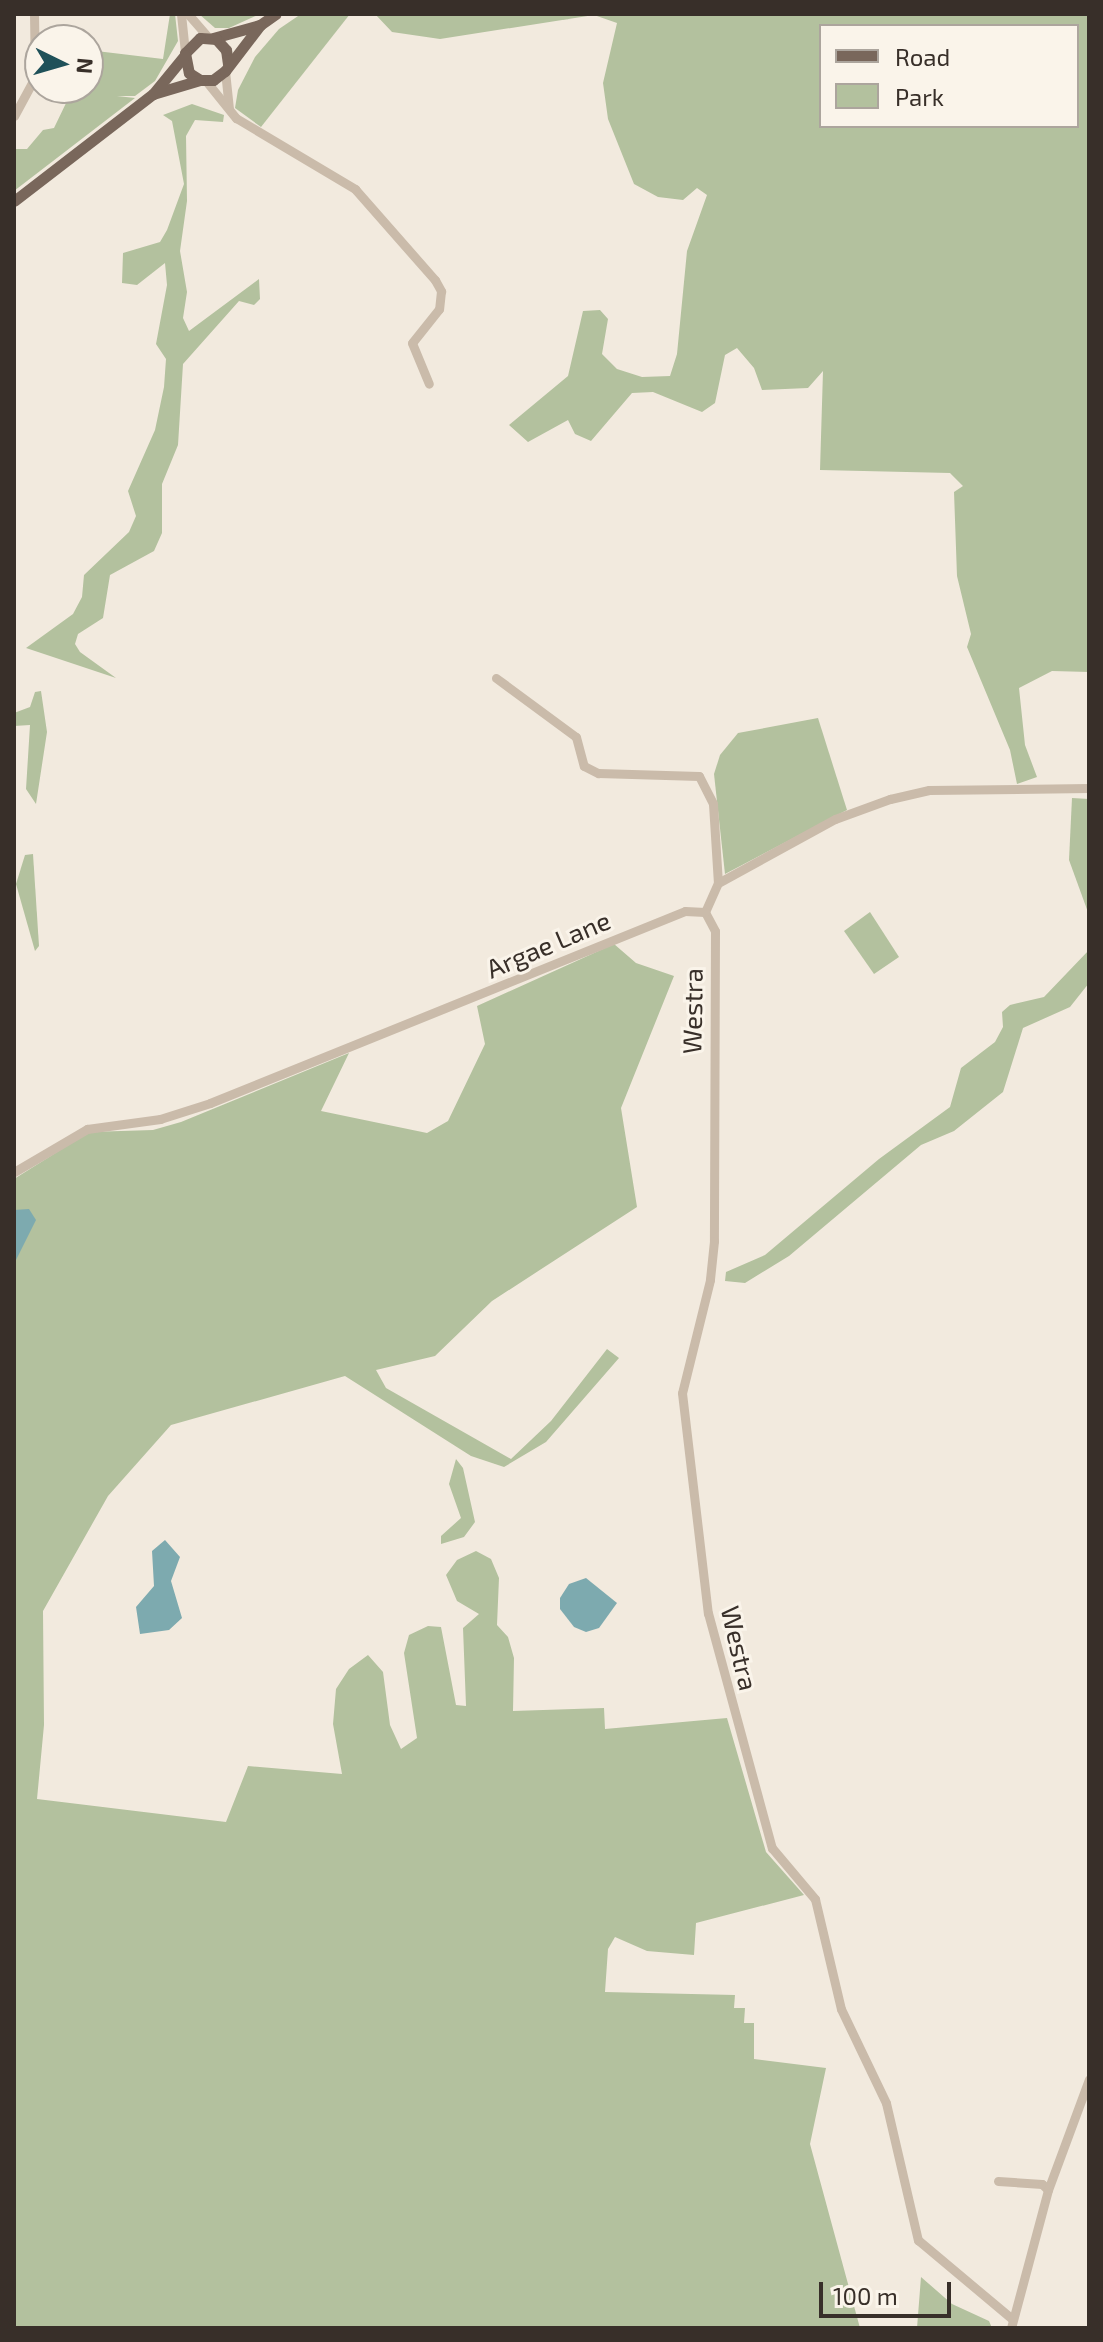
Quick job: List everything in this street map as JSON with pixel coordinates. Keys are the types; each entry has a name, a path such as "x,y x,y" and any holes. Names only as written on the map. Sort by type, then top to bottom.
{"main road":[{"path":"153,94 203,81 226,68 260,25 276,14"},
{"path":"14,201 153,94 194,41 260,25"},
{"path":"210,38 226,50 226,68"},
{"path":"185,54 189,73 203,81"}],"street":[{"path":"14,116 35,77 34,14"},
{"path":"181,14 185,54"},
{"path":"188,14 210,38"},
{"path":"226,68 230,111"},
{"path":"203,81 230,111 355,189 435,280 441,291 439,309 412,343 429,384"},
{"path":"496,678 576,737 584,766 598,773 699,776 713,804 718,883 705,912"},
{"path":"718,883 835,819 890,799 929,790 1089,788"},
{"name":"Argae Lane","path":"14,1172 87,1129 160,1119 210,1103 685,911 705,912"},
{"name":"Westra","path":"705,912 715,931 714,1241 710,1280 682,1393 708,1613 772,1848 815,1899 841,2009 886,2103 918,2240 1011,2323"},
{"path":"1011,2323 1048,2190 1089,2079"},
{"path":"998,2181 1048,2190"}],"green space":[{"path":"170,14 175,14 178,41 155,81 135,96 117,96 135,98 14,191 14,149 27,149 43,130 54,128 66,104 104,104 104,52 163,59"},
{"path":"199,14 260,14 229,28 215,28"},
{"path":"301,14 350,14 261,127 235,108 238,90 255,57 279,29"},
{"path":"375,14 1089,14 1089,672 1052,671 1019,688 1025,745 1037,777 1017,784 1010,750 967,647 971,634 957,576 954,492 963,486 950,473 820,470 823,371 808,388 762,390 754,368 737,348 725,355 715,403 702,412 653,392 632,393 591,441 575,434 568,420 528,442 509,425 568,376 583,311 600,310 608,319 602,354 617,369 642,377 670,376 677,354 687,251 707,195 697,188 683,200 658,197 634,184 608,119 603,83 617,23 594,15 440,39 392,32"},
{"path":"192,104 224,115 223,122 195,120 186,136 187,201 180,251 187,292 183,318 189,331 259,279 260,299 254,305 239,301 183,364 178,445 162,484 162,533 154,551 110,575 103,618 78,634 75,644 80,652 116,678 26,648 73,614 82,597 84,575 129,532 136,516 128,491 155,430 164,387 166,359 156,344 167,285 165,263 137,285 122,283 123,253 160,242 167,230 184,184 172,121 163,115"},
{"path":"41,691 47,732 36,804 26,789 30,725 14,726 14,713 30,707 35,692"},
{"path":"818,718 847,810 725,874 714,774 720,755 738,733"},
{"path":"1072,798 1089,799 1089,915 1069,860"},
{"path":"33,854 39,946 35,951 16,884 25,855"},
{"path":"870,912 899,957 874,974 844,931"},
{"path":"614,944 636,963 674,976 621,1108 637,1207 492,1301 435,1356 376,1370 386,1388 511,1459 551,1421 607,1349 619,1358 546,1442 504,1467 471,1456 345,1376 171,1425 108,1496 43,1611 44,1725 37,1799 226,1822 248,1766 342,1774 333,1724 336,1689 349,1669 368,1655 383,1672 390,1725 401,1749 417,1738 404,1653 409,1635 428,1626 441,1627 456,1705 466,1706 463,1628 479,1614 457,1601 446,1575 457,1560 476,1551 491,1559 499,1578 497,1625 508,1637 514,1658 513,1711 604,1708 605,1729 727,1718 766,1852 804,1895 696,1923 694,1955 647,1951 615,1937 608,1949 605,1992 735,1995 734,2008 745,2008 744,2023 754,2023 754,2059 826,2068 810,2144 860,2328 14,2328 14,1179 89,1132 153,1130 181,1122 349,1053 321,1111 427,1133 448,1121 485,1044 477,1006"},
{"path":"1089,950 1089,983 1070,1007 1023,1028 1003,1092 954,1131 921,1145 789,1256 745,1283 725,1281 726,1272 765,1255 879,1159 950,1107 961,1068 995,1042 1003,1027 1002,1012 1010,1005 1044,997"},
{"path":"456,1459 463,1468 475,1522 464,1537 441,1544 441,1536 461,1518 449,1484"},
{"path":"921,2277 952,2304 989,2321 992,2328 917,2328"}],"water":[{"path":"29,1209 36,1220 14,1264 14,1210"},
{"path":"165,1540 180,1557 171,1581 182,1618 169,1630 140,1634 136,1607 154,1586 152,1551"},
{"path":"586,1578 617,1603 599,1628 586,1632 574,1627 560,1609 560,1598 569,1584"}]}
